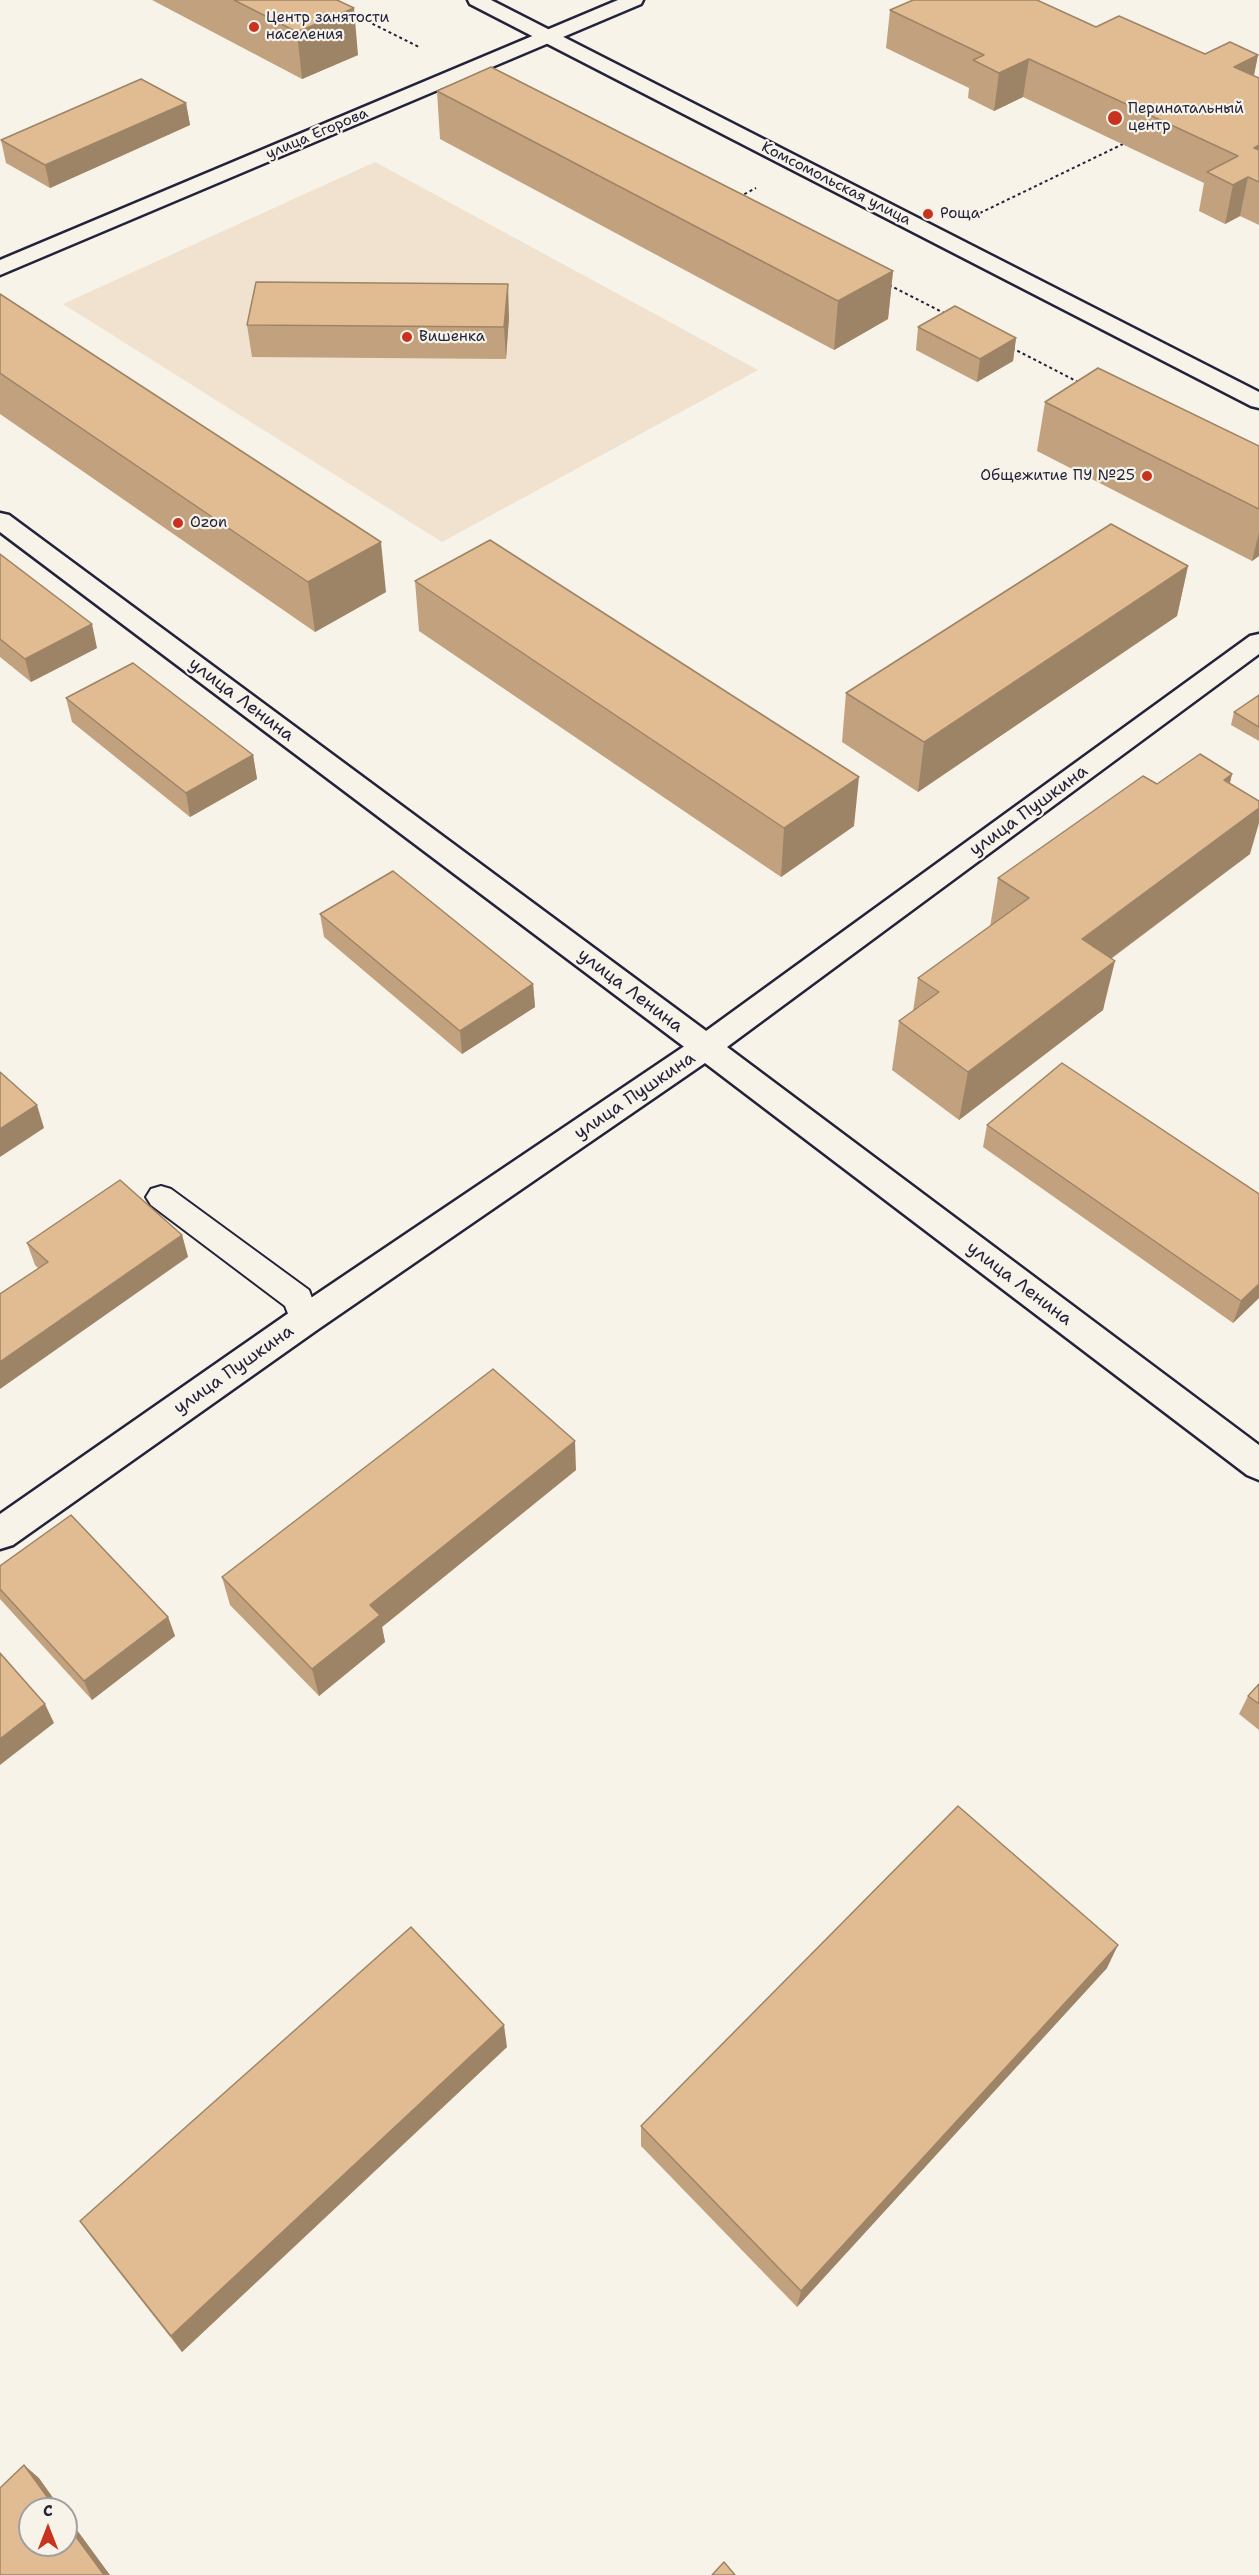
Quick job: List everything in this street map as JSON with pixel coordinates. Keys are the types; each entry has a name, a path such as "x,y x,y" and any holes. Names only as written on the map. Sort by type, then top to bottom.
{"street":[{"name":"Комсомольская улица","path":"477,0 1259,401"},
{"name":"улица Егорова","path":"0,268 634,0"},
{"name":"улица Ленина","path":"0,520 706,1047 1259,1465"},
{"name":"улица Пушкина","path":"0,1534 304,1320 706,1047 1259,642"}],"lane":[{"path":"161,1197 298,1299 304,1320"}],"path":[{"path":"345,10 466,71"},
{"path":"975,216 1123,144"},
{"path":"738,197 756,187"},
{"path":"888,284 951,317"},
{"path":"1004,344 1089,388"}],"shaded area":[{"name":"Вишенка","path":"375,162 758,370 442,542 63,304"}],"building":[{"path":"234,0 337,0 354,8 297,32"},
{"path":"913,0 1037,0 1096,27 1119,16 1205,54 1230,42 1258,55 1234,67 1259,78 1259,145 1254,148 1259,150 1259,182 1248,177 1233,185 1207,172 1238,156 1029,59 999,73 973,60 984,55 890,10"},
{"path":"491,67 893,271 838,301 437,91"},
{"path":"141,79 186,103 45,165 1,140"},
{"path":"256,282 508,284 504,327 247,325"},
{"path":"0,294 381,542 308,582 0,373"},
{"path":"955,306 1016,338 980,359 918,327"},
{"path":"1098,368 1259,446 1259,509 1045,402"},
{"path":"1111,524 1188,566 924,742 846,693"},
{"path":"490,540 859,777 784,828 415,581"},
{"path":"0,554 92,624 25,659 0,639"},
{"path":"133,663 253,755 186,793 66,698"},
{"path":"1259,695 1259,727 1234,712"},
{"path":"1200,754 1232,774 1224,780 1259,801 1259,808 1082,939 1115,961 968,1072 899,1021 939,992 918,978 1029,898 998,878 1143,776 1157,784"},
{"path":"393,871 533,984 460,1031 320,914"},
{"path":"1062,1063 1259,1194 1259,1284 1241,1301 987,1125"},
{"path":"0,1072 37,1105 0,1129"},
{"path":"120,1180 182,1235 0,1362 0,1294 48,1262 27,1243"},
{"path":"493,1369 575,1441 370,1605 380,1615 312,1669 222,1577"},
{"path":"71,1515 168,1617 84,1681 0,1589 0,1566"},
{"path":"0,1653 45,1704 0,1739"},
{"path":"1259,1684 1259,1704 1248,1696"},
{"path":"958,1806 1118,1945 801,2291 641,2126"},
{"path":"411,1927 504,2025 171,2336 80,2221"},
{"path":"24,2465 47,2497 18,2497 18,2557 78,2557 78,2539 104,2575 0,2575 0,2488"},
{"path":"724,2562 735,2575 712,2575"}],"place":[{"name":"Центр занятости населения","path":"254,27"},
{"name":"Перинатальный центр","path":"1115,118"},
{"name":"Роща","path":"928,214"},
{"name":"Вишенка","path":"407,337"},
{"name":"Общежитие ПУ №25","path":"1147,476"},
{"name":"Ozon","path":"178,523"}]}
